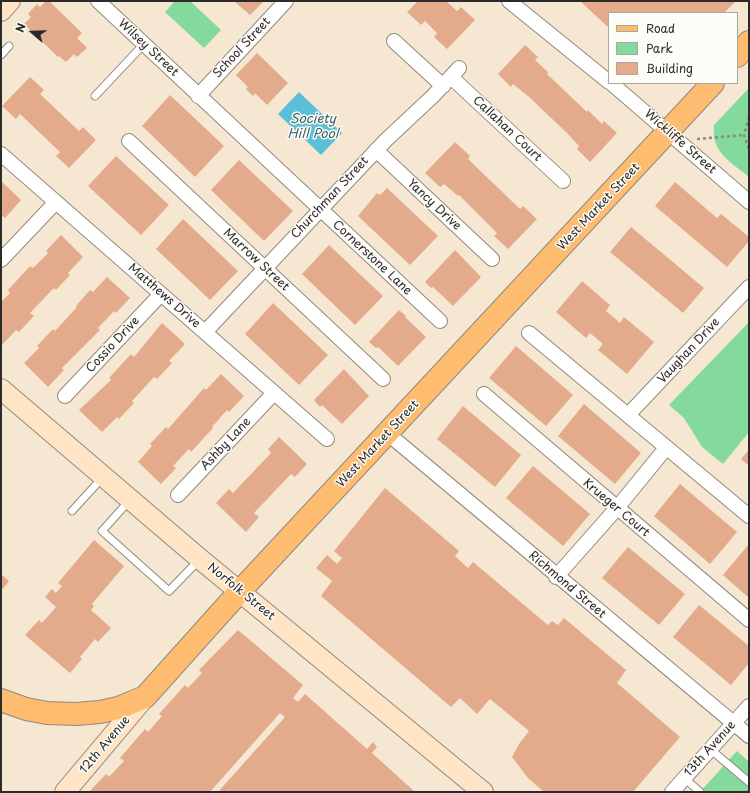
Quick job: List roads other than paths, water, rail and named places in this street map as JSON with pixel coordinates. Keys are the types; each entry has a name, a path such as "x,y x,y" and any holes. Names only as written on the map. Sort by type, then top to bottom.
{"main road":[{"path":"1,11 10,1"},
{"path":"738,55 749,42"},
{"name":"West Market Street","path":"1,700 26,709 47,714 76,714 100,712 118,708 145,697 241,590 712,84"},
{"name":"Norfolk Street","path":"2,392 104,476 200,559 241,590 477,790"},
{"name":"12th Avenue","path":"65,792 145,697"}],"street":[{"name":"Wilsey Street","path":"98,1 198,96"},
{"name":"School Street","path":"198,96 286,1"},
{"name":"Wickliffe Street","path":"509,1 608,80"},
{"name":"Callahan Court","path":"394,41 451,77 563,181"},
{"name":"Churchman Street","path":"205,332 376,150 451,77"},
{"name":"Wickliffe Street","path":"612,84 749,202"},
{"name":"Cornerstone Lane","path":"198,96 440,321"},
{"name":"Marrow Street","path":"129,141 383,379"},
{"name":"Yancy Drive","path":"376,150 492,259"},
{"name":"Matthews Drive","path":"1,154 327,439"},
{"path":"1,260 56,202"},
{"name":"Vaughan Drive","path":"628,415 749,287"},
{"name":"Cossio Drive","path":"65,396 161,294"},
{"path":"529,333 749,516"},
{"name":"Ashby Lane","path":"178,495 274,393"},
{"name":"Krueger Court","path":"484,394 749,620"},
{"name":"Richmond Street","path":"387,433 749,736"},
{"path":"556,576 617,508 666,448"},
{"name":"13th Avenue","path":"672,792 749,706"}],"lane":[{"path":"95,96 144,44"},
{"path":"1,55 9,46"},
{"path":"72,511 104,476"},
{"path":"130,499 102,531 169,591 200,559"},
{"path":"710,749 749,782"},
{"path":"684,778 700,792"}],"water":[{"name":"Society Hill Pool","path":"299,92 342,133 321,155 278,114"}]}
